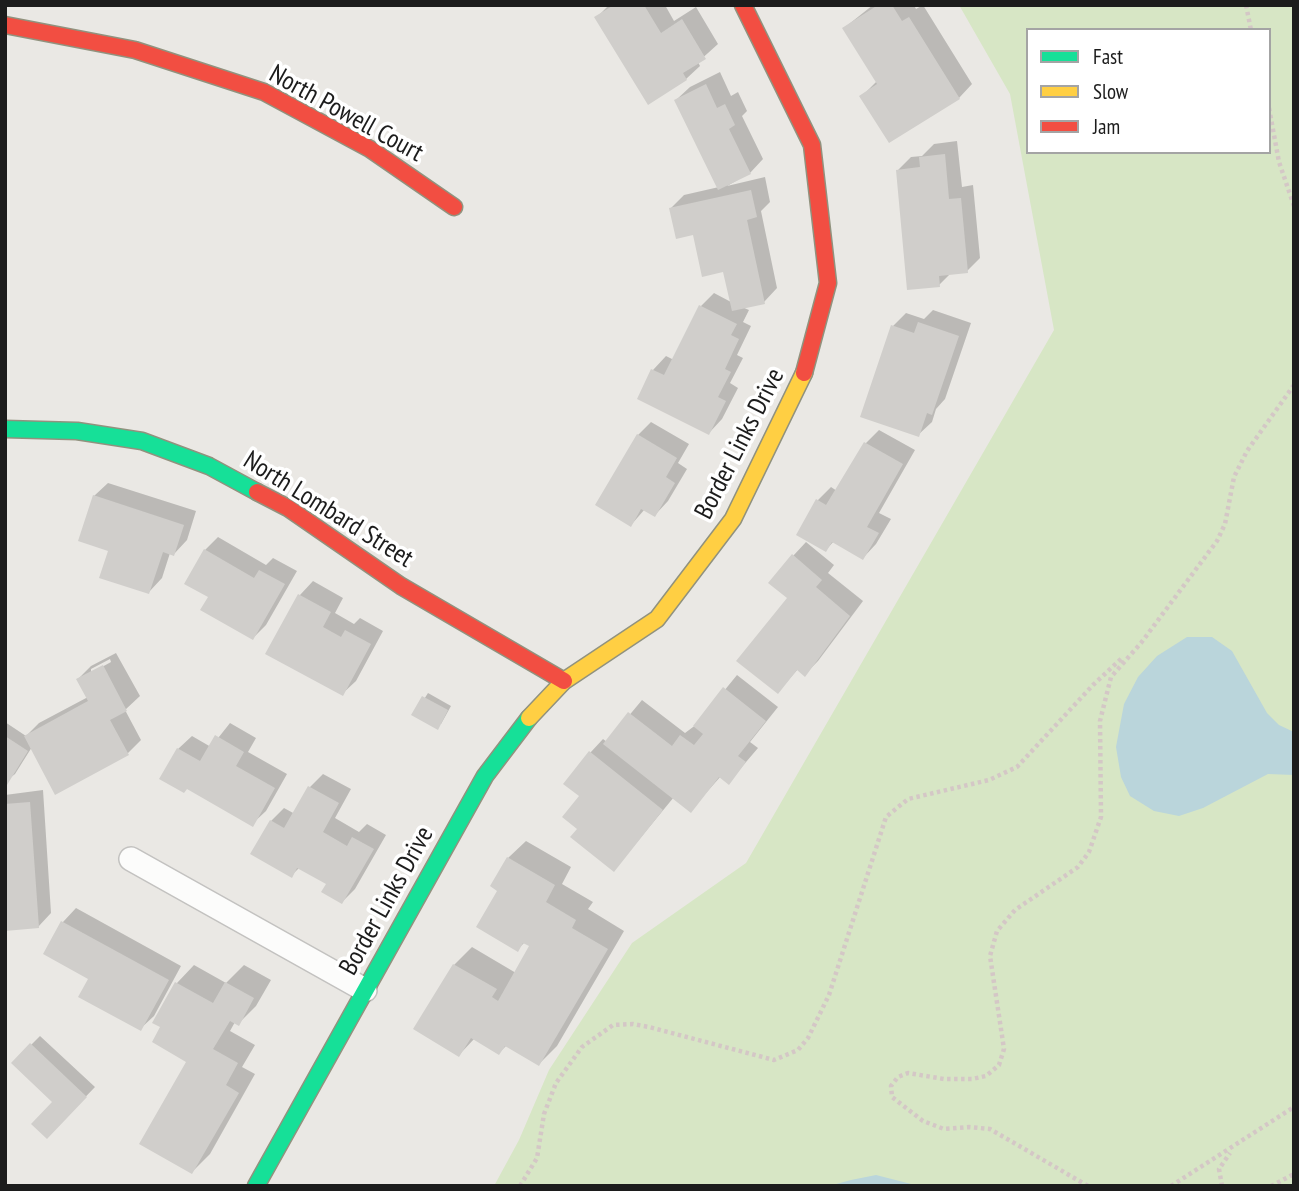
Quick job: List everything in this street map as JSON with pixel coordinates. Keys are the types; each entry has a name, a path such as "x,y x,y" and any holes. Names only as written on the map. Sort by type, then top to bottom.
{"street":[{"name":"Border Links Drive","path":"256,1186 485,776 514,734 564,681 657,619 733,519 802,381 828,283 812,145 743,5"},
{"name":"North Powell Court","path":"5,25 135,50 264,92 370,149 454,207"},
{"name":"North Lombard Street","path":"5,429 77,431 142,441 209,466 288,508 401,586 564,681"},
{"path":"131,859 365,990"}],"path":[{"path":"1246,5 1251,28"},
{"path":"1271,119 1279,162 1294,206"},
{"path":"1088,1186 990,1129 944,1129 923,1121 892,1097 891,1086 898,1077 908,1073 944,1079 972,1079 986,1076 999,1065 1004,1049 990,966 993,943 1002,923 1014,910 1078,867 1089,852 1097,835 1103,798 1099,740 1105,697 1111,677 1217,541 1225,524 1234,477 1247,451 1294,385"},
{"path":"520,1186 537,1158 544,1114 556,1083 583,1047 613,1025 641,1025 774,1060 798,1050 820,1017 829,995 886,817 908,799 928,792 989,780 1017,767 1093,685 1131,652"},
{"path":"1171,1186 1294,1107"},
{"path":"1222,1186 1219,1169 1238,1145"},
{"path":"1271,1186 1294,1174"}],"green space":[{"path":"959,5 1294,5 1294,1186 494,1186 519,1140 549,1070 632,943 746,863 1054,330 1010,94"}],"water":[{"path":"1187,637 1212,637 1232,651 1267,713 1279,725 1294,732 1294,775 1268,774 1203,808 1179,816 1154,811 1130,796 1121,777 1116,747 1124,704 1138,677 1157,656"},
{"path":"876,1175 919,1186 829,1186 851,1180"}],"building":[{"path":"614,5 644,5 661,33 682,19 706,59 683,73 687,80 648,105 594,17"},
{"path":"878,5 892,5 902,21 909,17 960,99 889,143 859,96 877,84 842,28"},
{"path":"706,84 717,108 725,104 735,125 729,129 751,174 718,190 674,100"},
{"path":"945,154 949,199 961,198 968,273 939,276 940,287 907,290 896,170 920,167 919,157"},
{"path":"751,190 757,217 747,220 765,304 732,311 723,272 702,277 693,235 676,239 669,208"},
{"path":"699,305 737,324 731,335 739,339 725,369 731,372 718,397 726,401 709,435 637,399 651,369 664,375"},
{"path":"918,322 959,336 932,415 927,413 919,437 860,417 891,325 914,333"},
{"path":"637,434 677,458 666,477 675,483 655,517 641,509 631,527 595,505"},
{"path":"864,442 903,464 867,527 879,533 863,560 832,542 826,552 796,535 816,499 826,505"},
{"path":"93,495 184,525 174,556 163,552 149,594 99,578 108,551 78,541"},
{"path":"204,549 254,578 259,570 285,584 253,640 200,610 208,597 184,584"},
{"path":"792,554 822,580 816,587 850,616 805,677 797,670 778,694 736,661 787,598 768,583"},
{"path":"298,594 331,612 323,627 341,637 345,630 371,644 343,696 265,654"},
{"path":"103,665 127,711 110,720 129,755 55,795 24,736 88,701 76,679"},
{"path":"723,687 766,721 738,756 746,762 729,785 719,777 691,813 603,744 628,712 672,746 680,735 694,745 703,734 693,726"},
{"path":"422,696 448,710 438,730 411,715"},
{"path":"215,735 244,752 236,766 275,788 253,827 187,789 184,793 159,779 177,748 200,761"},
{"path":"5,736 28,751 7,785 5,784"},
{"path":"589,751 663,810 614,872 570,837 577,829 562,817 579,796 563,784"},
{"path":"308,786 339,803 323,832 347,846 352,837 374,849 342,904 321,892 326,884 297,868 292,878 250,854 270,820 284,828"},
{"path":"30,802 39,928 5,931 5,804"},
{"path":"507,857 555,885 546,902 576,920 572,928 608,949 539,1066 505,1046 499,1055 471,1038 459,1057 413,1029 453,964 497,989 492,997 498,1001 529,946 523,943 518,952 476,927 497,891 490,886"},
{"path":"61,921 169,980 141,1031 78,997 88,979 43,954"},
{"path":"175,982 213,1003 225,982 254,998 239,1026 230,1021 213,1049 238,1063 226,1085 239,1093 192,1174 139,1144 186,1062 152,1042 160,1027 152,1023"},
{"path":"30,1043 87,1097 47,1139 31,1124 52,1102 11,1063"}],"traffic: fast":[{"path":"5,429 77,431 142,441 209,466 257,492"},
{"path":"256,1186 485,776 529,718"}],"traffic: slow":[{"path":"529,718 564,681 657,619 733,519 804,373"}],"traffic: jam":[{"path":"743,5 812,145 828,283 804,373"},
{"path":"5,25 135,50 264,92 370,149 454,207"},
{"path":"257,492 288,508 401,586 564,681"}]}
